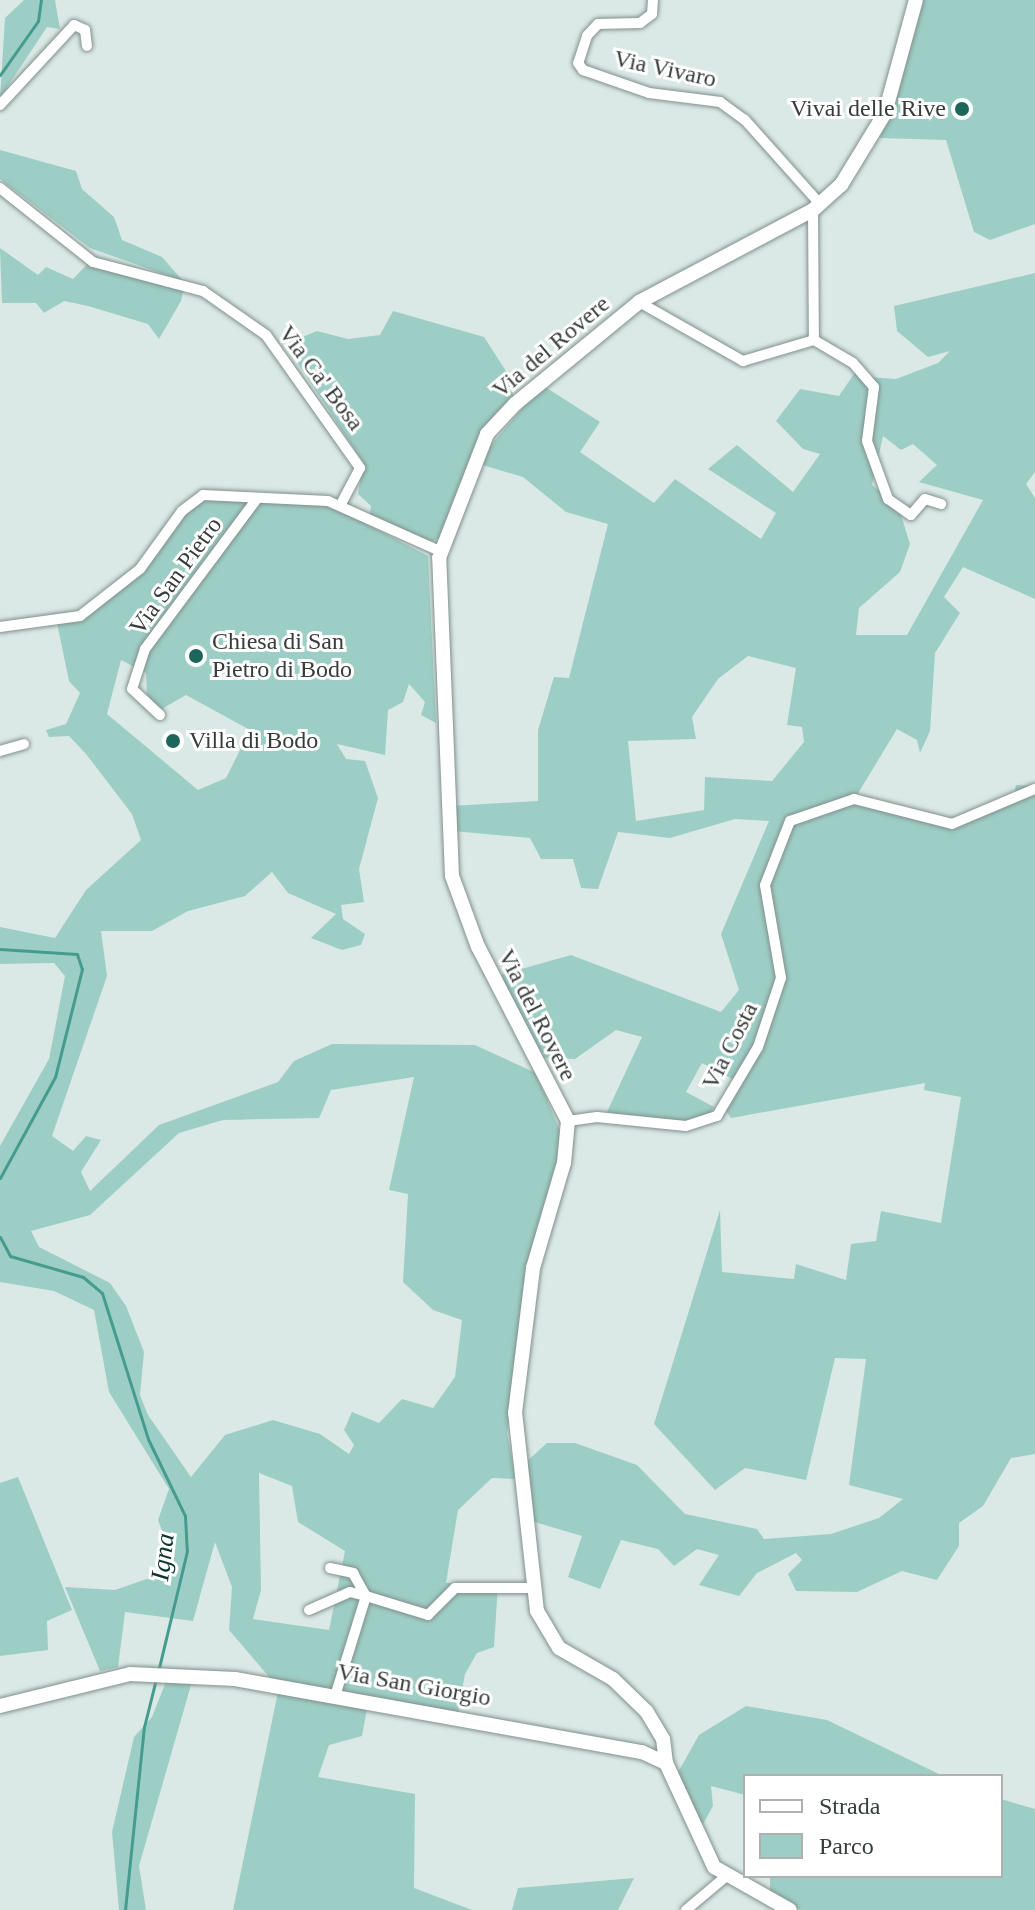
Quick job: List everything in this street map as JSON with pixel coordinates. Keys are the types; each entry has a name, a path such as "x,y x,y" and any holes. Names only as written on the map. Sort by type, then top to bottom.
{"street":[{"name":"Via Vivaro","path":"653,0 652,14 640,23 598,24 587,36 578,63 583,70 649,93 720,102 745,120 817,208"},
{"path":"639,302 817,208 885,113 916,0"},
{"path":"0,105 74,25 85,30 87,46"},
{"name":"Via Ca' Bosa","path":"0,188 93,262 203,291 266,335 360,468 341,504"},
{"path":"814,340 817,208"},
{"path":"639,302 743,361 814,340 853,363 874,387 867,441 888,499 911,515 925,499 941,504"},
{"name":"Via del Rovere","path":"568,1121 484,959 452,876 441,741 440,551 487,434 639,302"},
{"name":"Via San Pietro","path":"160,715 132,689 145,649 257,499"},
{"name":"Via San Pietro","path":"0,627 80,616 140,569 192,500 257,499 341,504 440,551"},
{"path":"0,751 24,744"},
{"name":"Via Costa","path":"568,1121 597,1117 686,1126 717,1116 758,1047 781,978 765,885 790,821 854,799 952,824 1035,789"},
{"path":"568,1121 564,1163 533,1268 515,1413 533,1588 546,1632 630,1693 658,1727 666,1763 703,1851 724,1878 790,1910"},
{"path":"330,1568 353,1573 366,1596 336,1693"},
{"path":"309,1610 350,1592 428,1615 455,1588 533,1588"},
{"name":"Via San Giorgio","path":"0,1706 149,1673 336,1693 642,1752 666,1763"},
{"path":"686,1910 724,1878"}],"green space":[{"path":"24,0 55,0 60,29 47,27 0,98 5,18"},
{"name":"Vivai delle Rive","path":"919,0 1035,0 1035,224 990,240 974,232 946,140 880,138"},
{"path":"0,150 76,171 82,189 114,217 122,240 162,257 183,281 90,248 0,179"},
{"path":"0,248 38,275 46,267 73,279 95,256 184,287 181,301 159,339 148,324 88,306 64,301 44,313 36,303 2,303"},
{"path":"1035,273 1035,472 1026,484 1035,498 1035,599 963,567 944,597 960,613 935,653 930,731 920,753 917,740 897,729 851,805 878,805 948,825 1014,796 1016,785 1035,786 1035,1454 1011,1458 983,1506 959,1523 959,1546 937,1580 902,1571 857,1592 796,1591 788,1574 802,1560 796,1553 757,1573 739,1596 699,1585 719,1555 697,1549 674,1566 658,1549 621,1540 600,1589 568,1577 582,1536 528,1520 523,1465 547,1443 575,1443 637,1465 685,1514 757,1529 764,1539 831,1534 879,1518 903,1499 849,1485 866,1359 835,1358 806,1480 745,1468 715,1490 654,1424 720,1210 722,1272 794,1279 796,1264 846,1280 851,1244 876,1241 881,1211 941,1223 961,1097 924,1090 925,1083 731,1118 724,1108 738,1082 702,1063 686,1092 714,1107 707,1117 698,1122 620,1115 607,1112 642,1037 616,1030 575,1059 537,1058 493,977 571,955 721,1012 739,990 721,934 769,821 735,819 670,838 618,832 598,889 581,888 573,859 541,859 530,838 453,831 451,806 538,801 538,730 554,677 569,678 608,524 566,512 523,477 476,463 542,385 600,422 580,452 654,503 675,479 761,539 776,513 708,469 737,445 793,492 820,454 803,449 776,421 800,389 839,396 858,368 868,377 896,379 938,363 950,351 928,357 897,331 894,306","holes":["883,436 901,450 913,444 937,465 919,482 983,500 907,635 856,635 859,608 900,572 910,544 898,505 872,485","748,656 796,668 787,725 802,727 804,742 772,781 705,777 704,810 636,821 628,741 696,739 692,717 718,679"]},
{"path":"393,311 484,337 513,382 513,398 474,447 442,537 430,542 369,521 371,506 358,494 363,462 285,344 317,331 348,339 380,335"},
{"path":"211,498 334,507 428,556 436,723 421,715 425,702 409,684 403,702 388,710 385,755 337,744 346,759 365,761 378,798 359,869 364,902 341,905 343,919 365,934 361,945 342,950 311,938 336,914 288,893 272,872 245,896 188,911 152,931 101,931 107,976 52,1136 73,1151 86,1136 101,1140 81,1172 90,1191 159,1125 278,1082 294,1061 332,1044 475,1045 536,1073 560,1131 560,1155 525,1273 507,1434 516,1479 492,1478 458,1510 446,1583 498,1585 494,1647 477,1653 465,1674 458,1713 270,1678 229,1630 232,1587 215,1542 193,1621 125,1612 118,1667 100,1671 65,1587 115,1590 161,1574 167,1544 158,1520 169,1489 109,1392 94,1310 54,1291 0,1282 0,1146 49,1059 65,976 54,963 0,964 0,927 55,938 86,890 141,840 132,814 86,754 69,736 49,737 46,730 66,724 80,693 69,681 57,623 81,619 145,567 188,506","holes":["121,660 146,673 147,695 160,710 186,695 250,730 226,778 198,790 107,714","414,1077 389,1190 408,1194 403,1282 433,1310 462,1320 455,1377 433,1408 402,1399 379,1423 352,1412 344,1430 354,1445 349,1454 320,1434 273,1420 225,1435 191,1477 148,1415 140,1395 144,1352 126,1306 110,1283 39,1247 31,1231 90,1215 179,1133 223,1120 319,1118 331,1090","259,1473 292,1486 298,1522 345,1551 329,1630 253,1619 261,1590"]},
{"path":"18,1477 72,1610 47,1621 48,1650 0,1656 0,1483"},
{"path":"169,1674 193,1678 139,1866 146,1910 119,1910 112,1832 134,1737 152,1717"},
{"path":"279,1687 368,1703 362,1736 329,1745 318,1777 415,1794 414,1888 472,1910 233,1910"},
{"path":"746,1706 827,1720 939,1774 743,1774 743,1794 711,1786 713,1806 698,1833 677,1774 699,1735"},
{"path":"1003,1800 1035,1809 1035,1910 801,1910 770,1896 770,1878 1003,1878"},
{"path":"634,1878 618,1910 512,1910 518,1888"}],"waterway":[{"path":"0,75 38,21 41,0"},
{"name":"Igna","path":"0,949 77,954 82,969 55,1077 0,1178"},
{"name":"Igna","path":"0,1237 10,1256 83,1277 102,1293 148,1439 185,1516 187,1551 158,1672"},
{"name":"Igna","path":"125,1910 144,1727 156,1679"}],"place":[{"name":"Vivai delle Rive","path":"962,109"},
{"name":"Chiesa di San Pietro di Bodo","path":"196,656"},
{"name":"Villa di Bodo","path":"173,741"}]}
